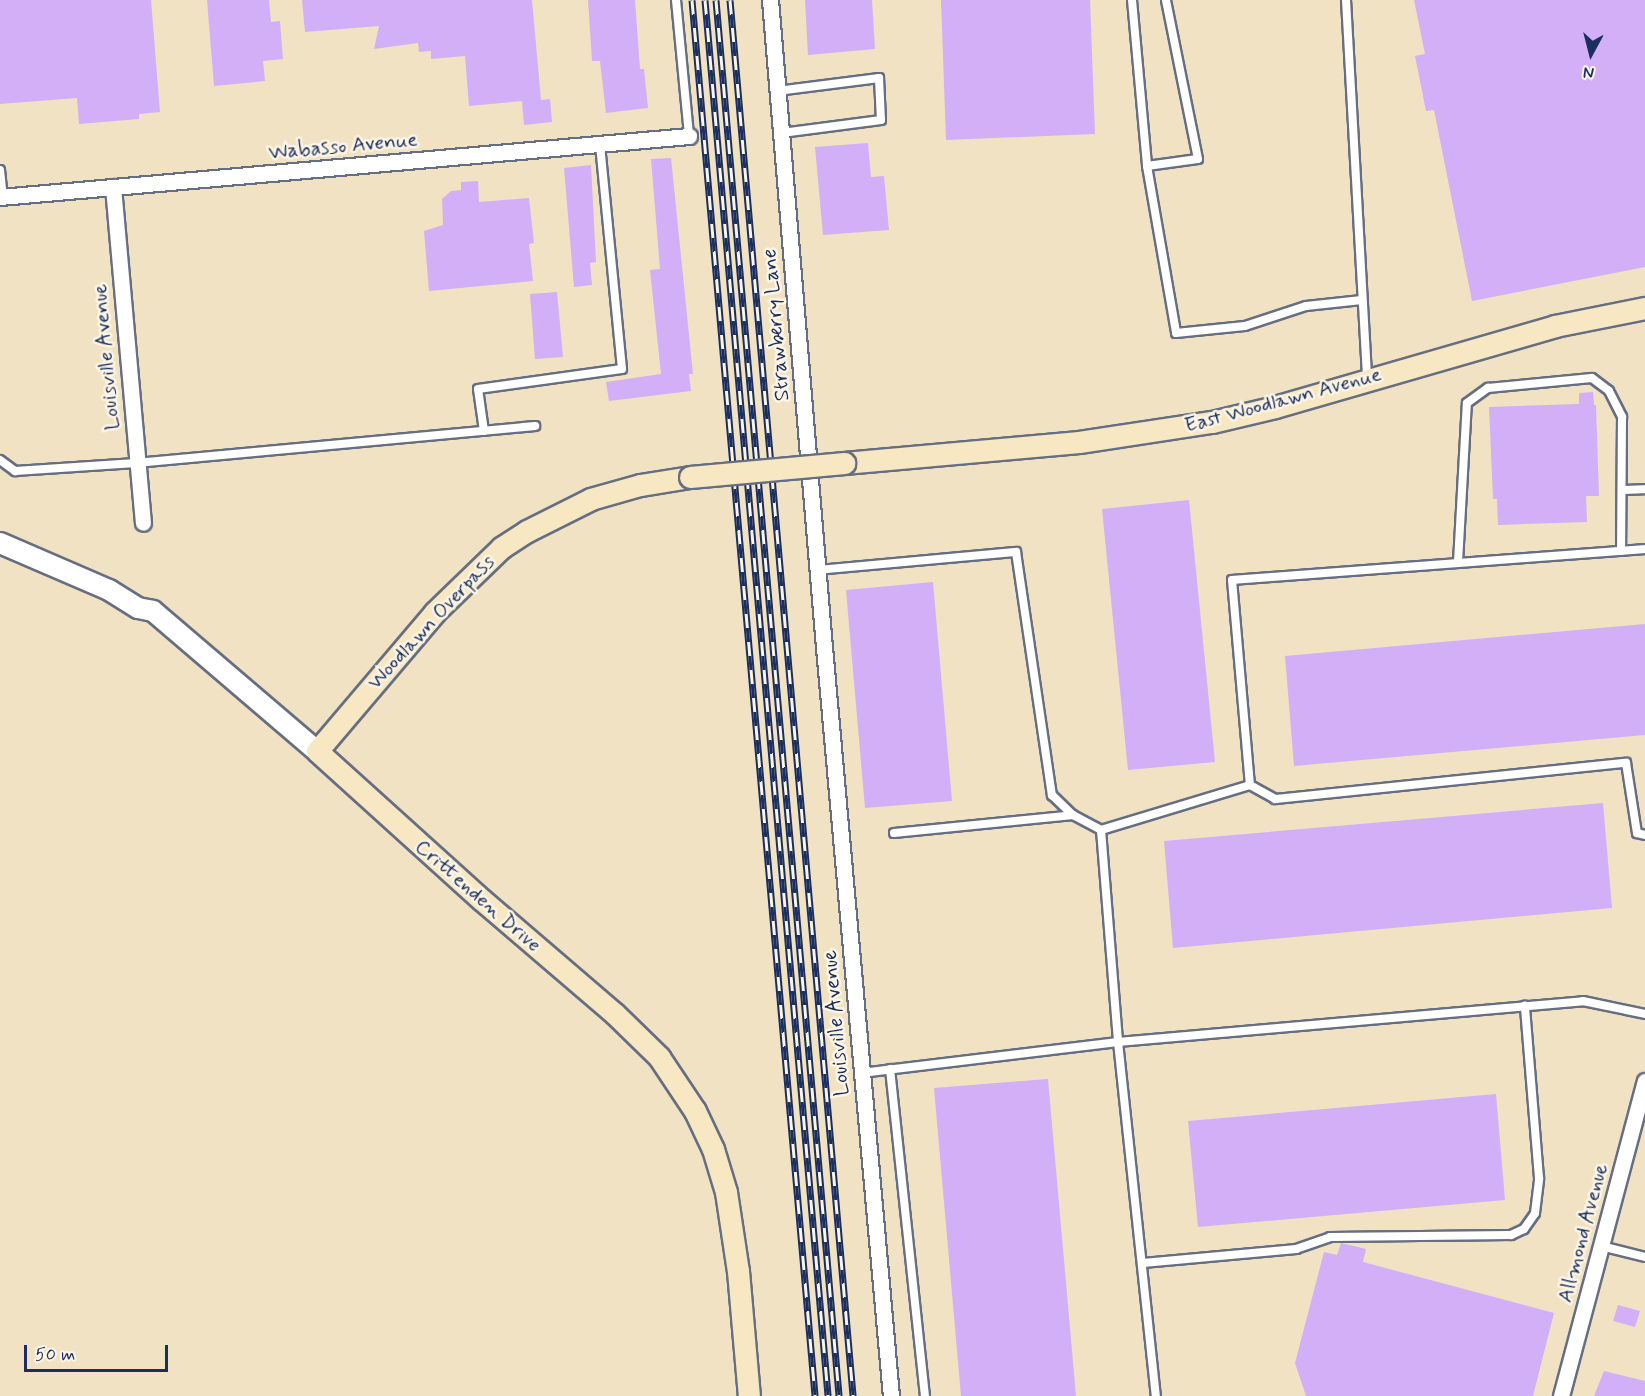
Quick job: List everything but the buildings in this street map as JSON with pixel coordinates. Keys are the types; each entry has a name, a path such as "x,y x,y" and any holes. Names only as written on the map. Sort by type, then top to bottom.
{"main road":[{"name":"East Woodlawn Avenue","path":"844,463 1145,434 1265,409 1555,326 1645,308"},
{"name":"Woodlawn Overpass","path":"317,751 435,612 501,548 527,531 591,499 640,485 690,477 844,463"},
{"name":"Crittenden Drive","path":"317,751 482,900 615,1014 659,1057 695,1111 713,1149 726,1192 738,1271 749,1396"}],"street":[{"name":"Strawberry Lane","path":"770,0 824,647"},
{"name":"Wabasso Avenue","path":"1,197 689,135"},
{"name":"Louisville Avenue","path":"113,187 143,523"},
{"name":"Crittenden Drive","path":"0,543 109,590 138,608 153,611 317,751"},
{"name":"Louisville Avenue","path":"824,647 891,1396"},
{"name":"Allmond Avenue","path":"1561,1396 1645,1081"}],"lane":[{"path":"676,0 689,135"},
{"path":"1132,0 1147,166 1176,333 1245,326 1306,306 1362,300"},
{"path":"1147,166 1198,159 1166,0"},
{"path":"1346,0 1367,379"},
{"path":"777,92 879,78 881,120 782,133"},
{"path":"484,431 478,389 622,369 600,143"},
{"path":"0,170 1,197"},
{"path":"1458,562 1467,404 1488,388 1592,378 1609,391 1622,417 1621,550"},
{"path":"0,460 15,471 136,463 535,426"},
{"path":"1622,490 1645,489"},
{"path":"1250,786 1232,580 1645,549"},
{"path":"817,570 1016,552 1052,795 1073,815 1101,830 1250,786 1275,798 1626,763 1637,833 1645,836"},
{"path":"894,833 1073,815"},
{"path":"1101,830 1118,1042 1156,1396"},
{"path":"861,1073 1118,1042 1583,1001 1645,1014"},
{"path":"1143,1263 1296,1249 1330,1238 1511,1235 1524,1229 1535,1213 1539,1178 1525,1006"},
{"path":"890,1070 925,1396"},
{"path":"1601,1246 1645,1257"}],"railway":[{"path":"692,0 815,1396"},
{"path":"705,0 828,1396"},
{"path":"716,0 839,1396"},
{"path":"730,0 853,1396"}]}
